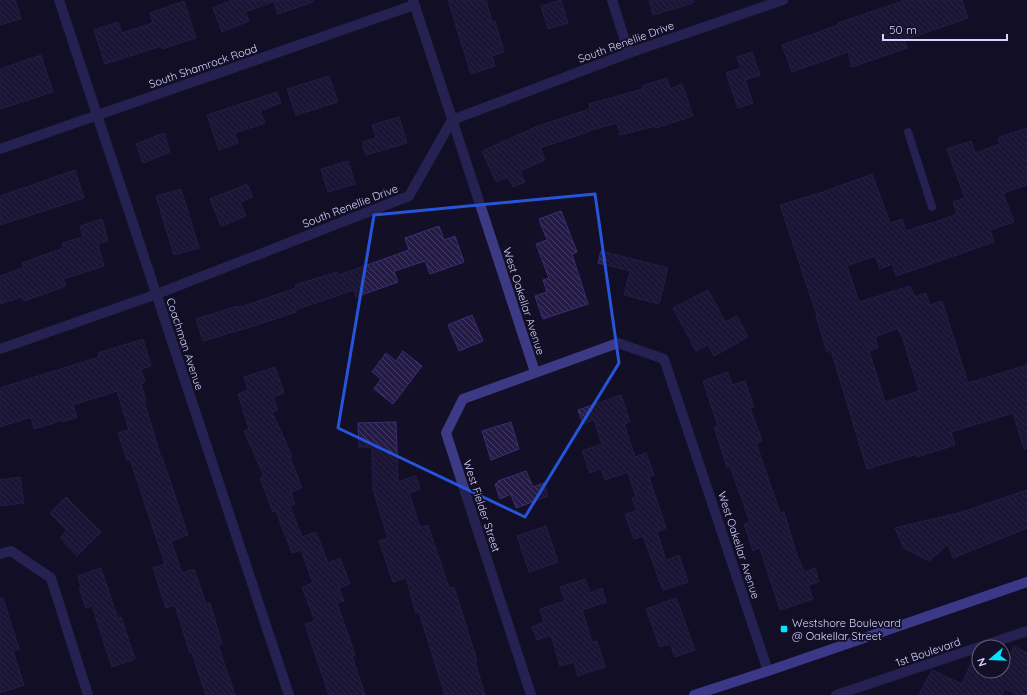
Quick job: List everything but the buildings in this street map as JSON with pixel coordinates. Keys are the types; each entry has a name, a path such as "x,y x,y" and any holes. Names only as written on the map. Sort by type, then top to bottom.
{"street":[{"name":"Coachman Avenue","path":"59,0 289,695"},
{"path":"612,0 629,52"},
{"name":"South Renellie Drive","path":"0,348 157,294 409,196 452,120 629,52 783,0"},
{"name":"South Shamrock Road","path":"0,149 413,2"},
{"name":"West Oakellar Avenue","path":"413,2 535,372 618,343 664,359 768,671"},
{"name":"West Fielder Street","path":"531,695 446,433 463,399 535,372"},
{"path":"0,554 11,551 51,578 88,695"},
{"path":"694,695 1027,582"},
{"name":"1st Boulevard","path":"836,695 1027,631"}],"lane":[{"path":"908,132 932,207"}],"highlighted area":[{"path":"595,194 619,363 525,517 338,428 374,215"}],"place":[{"name":"Westshore Boulevard @ Oakellar Street","path":"784,629"}]}
